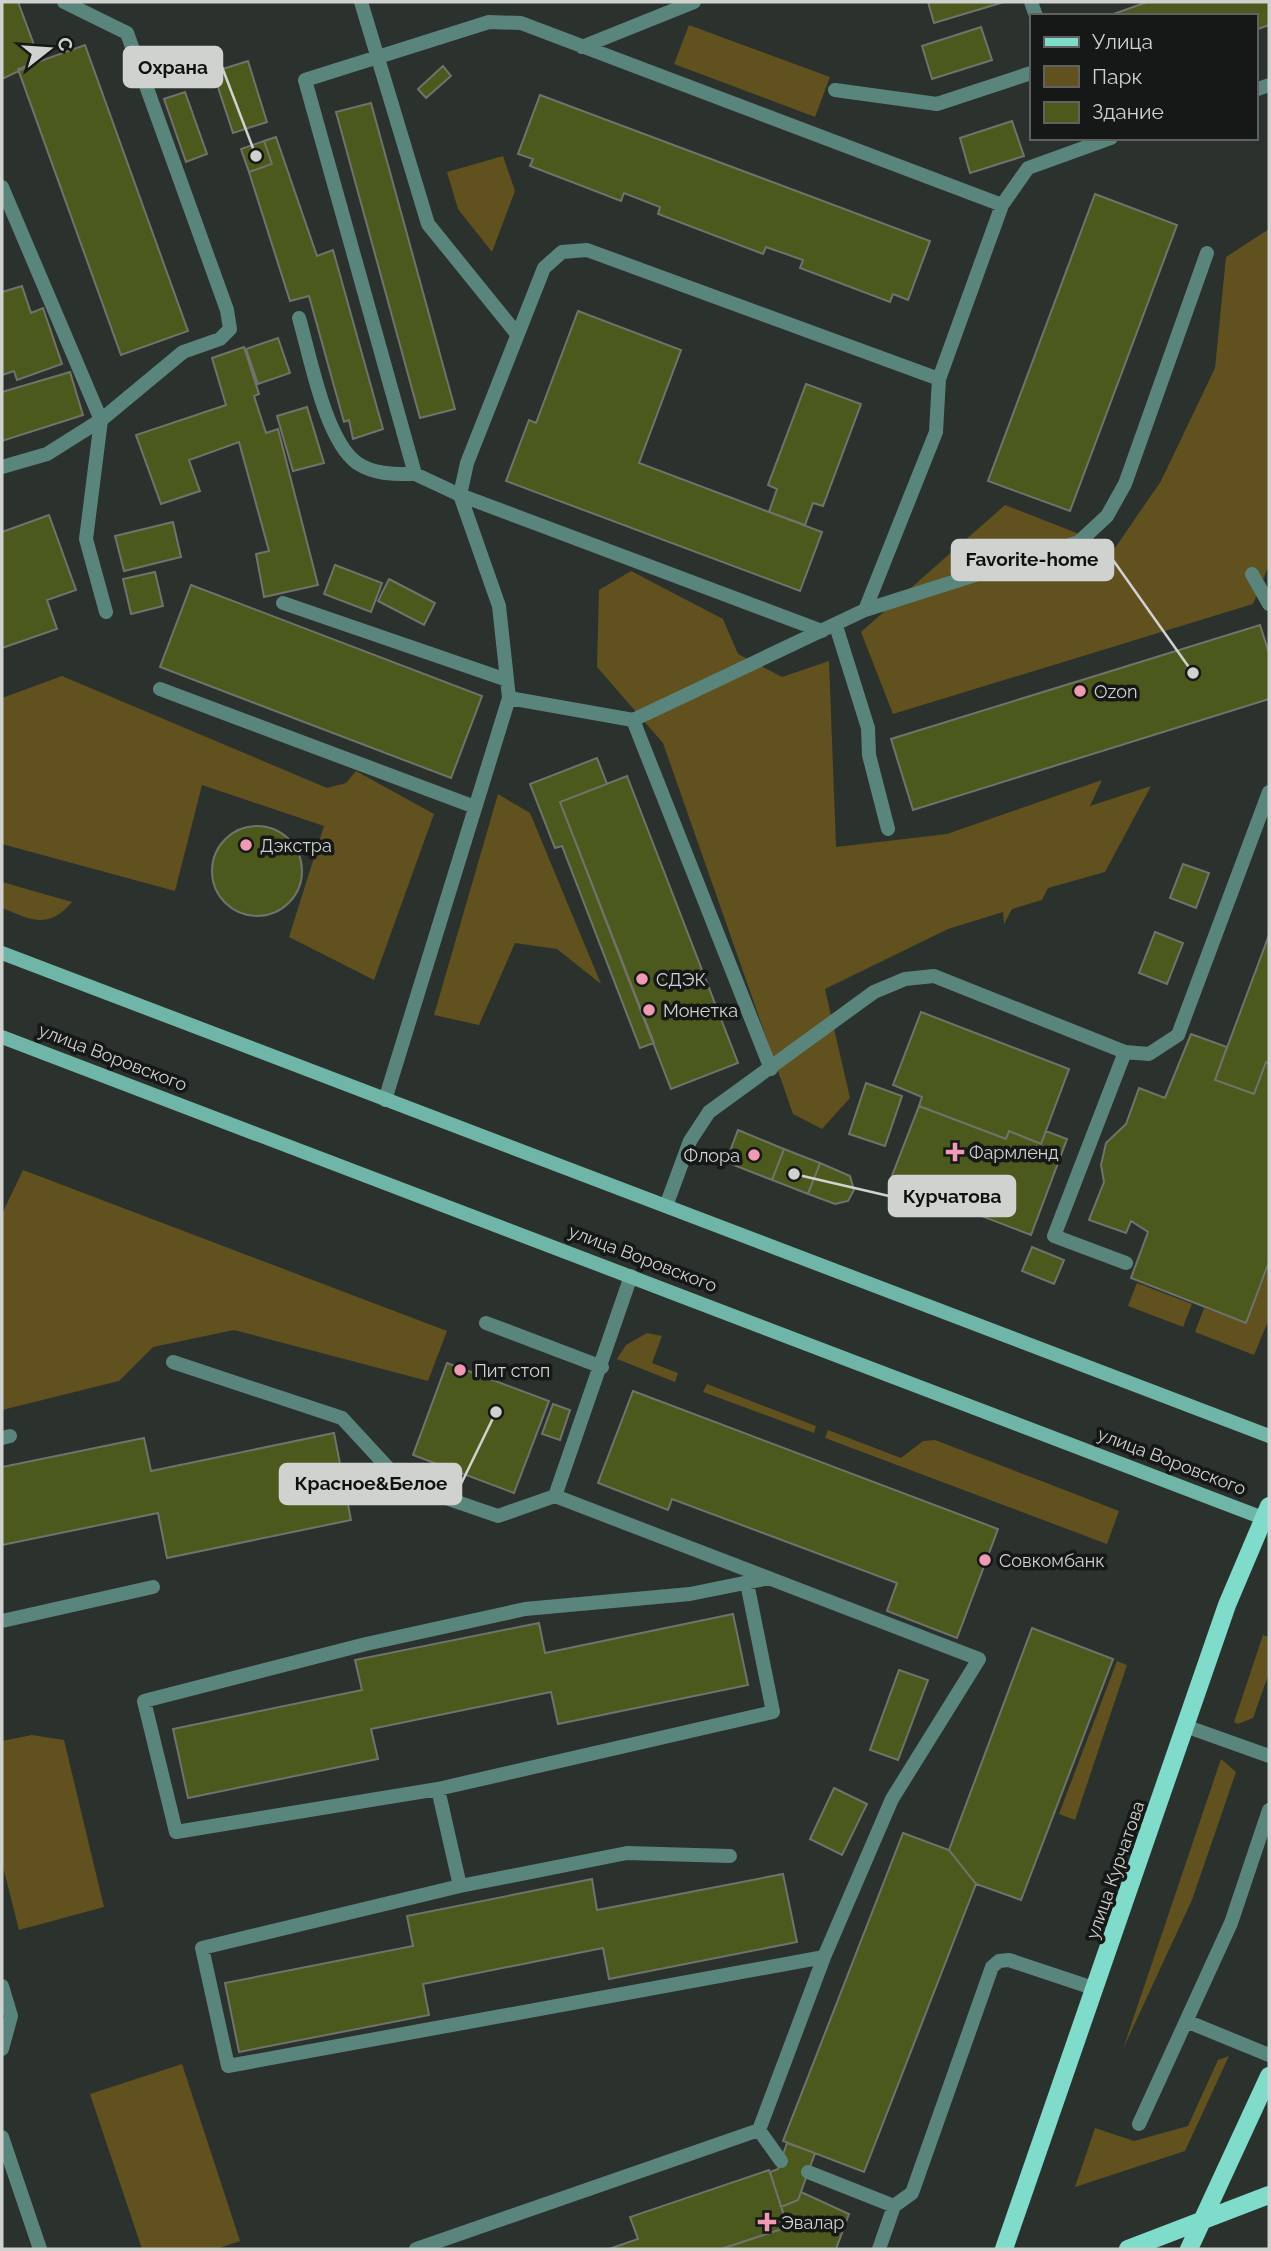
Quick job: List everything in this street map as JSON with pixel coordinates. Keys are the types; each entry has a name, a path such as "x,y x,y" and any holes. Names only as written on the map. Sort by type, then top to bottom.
{"main road":[{"path":"2,953 1269,1436"},
{"name":"улица Воровского","path":"2,1037 1267,1515"},
{"name":"улица Курчатова","path":"1004,2249 1227,1605 1267,1515"},
{"path":"1189,2249 1269,2076"},
{"path":"1128,2249 1269,2195"}],"lane":[{"path":"2,467 47,454 101,420 183,352 220,339 230,329 227,310 127,33 64,2"},
{"path":"361,2 428,224 517,334"},
{"path":"582,47 694,2"},
{"path":"415,474 305,80 379,59 489,22 521,23 1002,205"},
{"path":"835,90 937,104 1030,73"},
{"path":"865,610 936,432 939,379 1002,205 1028,168 1078,143 1098,140"},
{"path":"2,187 101,420 86,539 106,612"},
{"path":"385,1100 509,698 499,606 460,495 467,463 544,268 562,252 587,250 939,379"},
{"path":"509,698 633,720 865,610 1079,542 1107,516 1125,484 1207,253"},
{"path":"299,318 326,409 339,442 356,462 383,474 415,474 460,495 822,631"},
{"path":"1252,573 1269,604"},
{"path":"283,603 507,680"},
{"path":"836,626 868,728 869,755 888,829"},
{"path":"160,689 475,807"},
{"path":"633,720 771,1069"},
{"path":"666,1206 690,1141 709,1112 874,992 905,979 934,976 1125,1052 1149,1054 1178,1035 1269,792"},
{"path":"1125,1052 1054,1236 1126,1263"},
{"path":"555,1496 602,1367 631,1276"},
{"path":"486,1323 602,1367"},
{"path":"173,1362 342,1418 402,1483 498,1516 555,1496 979,1659 892,1799 824,1957 759,2130"},
{"path":"747,1583 773,1712 439,1789 176,1832 144,1701 366,1644 525,1609 690,1594 769,1578"},
{"path":"2,1620 153,1587"},
{"path":"1185,1726 1269,1756"},
{"path":"439,1789 460,1886"},
{"path":"1139,2124 1231,1923 1269,1810"},
{"path":"730,1856 627,1853 460,1886 202,1948 228,2066 824,1957"},
{"path":"879,2249 894,2206 912,2193 992,1967 999,1961 1009,1960 1096,1989"},
{"path":"2,1986 11,2016 2,2049"},
{"path":"1186,2021 1269,2055"},
{"path":"759,2130 781,2161"},
{"path":"416,2249 759,2130"},
{"path":"2,2137 40,2249"},
{"path":"808,2172 894,2206"}],"green space":[{"path":"689,25 830,77 815,117 674,64"},
{"path":"503,156 515,191 492,252 458,209 447,172"},
{"path":"1269,229 1269,565 1253,604 893,714 861,632 1005,505 1115,548 1161,481 1215,368 1226,257"},
{"path":"631,571 723,619 738,654 782,677 829,661 836,847 947,834 1102,780 1090,806 1151,786 1105,872 1048,888 1042,900 1012,909 1004,924 1003,912 948,929 825,989 850,1098 822,1129 793,1114 663,743 597,667 599,590"},
{"path":"62,676 327,788 346,783 356,771 434,814 374,980 289,937 324,826 202,785 175,891 2,844 2,698"},
{"path":"498,794 530,813 601,984 557,949 515,943 479,1025 434,1015"},
{"path":"2,882 72,902 55,916 31,919 2,908"},
{"path":"23,1170 447,1331 428,1381 234,1330 153,1347 119,1381 2,1410 2,1214"},
{"path":"1269,1266 1269,1319 1254,1355 1195,1332 1204,1308 1246,1323"},
{"path":"1137,1283 1192,1304 1183,1327 1128,1306"},
{"path":"647,1333 662,1336 652,1363 678,1373 675,1382 617,1359 626,1345"},
{"path":"707,1384 816,1426 814,1433 703,1392"},
{"path":"828,1430 901,1458 923,1441 935,1440 1119,1511 1107,1544 825,1438"},
{"path":"1263,1635 1269,1637 1269,1673 1253,1718 1238,1724 1234,1722"},
{"path":"1117,1661 1127,1665 1075,1820 1059,1814"},
{"path":"32,1735 64,1740 104,1907 19,1930 2,1863 2,1741"},
{"path":"1221,1759 1236,1772 1192,1900 1123,2049"},
{"path":"1229,2056 1185,2151 1075,2187 1095,2128 1134,2141 1188,2126 1218,2060"},
{"path":"182,2064 240,2241 216,2249 142,2249 90,2094"}],"building":[{"path":"2,2 18,2 40,61 2,79"},
{"path":"928,2 1004,2 934,23"},
{"path":"1147,2 1269,2 1269,25 1257,29 1257,14 1114,14"},
{"path":"981,27 992,60 932,79 922,46"},
{"path":"85,45 188,331 121,355 18,69"},
{"path":"248,61 267,122 233,133 213,72"},
{"path":"443,66 451,76 426,98 418,89"},
{"path":"185,92 207,154 186,162 164,99"},
{"path":"540,95 930,241 908,300 893,294 890,302 800,268 803,260 766,247 763,254 658,214 660,207 624,193 621,201 530,166 533,159 518,154"},
{"path":"371,103 455,409 420,418 336,112"},
{"path":"1012,121 1024,156 970,173 960,138"},
{"path":"276,137 317,256 333,250 383,429 353,439 349,420 344,422 309,296 290,301 249,172 272,164 264,141"},
{"path":"264,141 272,164 249,172 241,149"},
{"path":"1095,194 1177,225 1070,511 988,481"},
{"path":"22,286 31,313 43,308 62,364 17,380 14,371 2,375 2,292"},
{"path":"578,311 681,350 639,463 822,532 800,591 506,481 529,420 536,423"},
{"path":"278,338 290,373 258,384 246,349"},
{"path":"244,347 259,394 254,396 266,433 278,429 318,585 264,597 256,554 269,551 239,442 189,460 200,491 161,504 136,435 226,405 212,358"},
{"path":"70,372 83,415 2,441 2,392"},
{"path":"806,384 861,404 823,506 813,503 805,525 769,512 777,489 768,485"},
{"path":"307,407 324,463 293,471 277,416"},
{"path":"49,515 76,590 47,600 57,629 2,648 2,532"},
{"path":"173,522 181,557 124,571 115,536"},
{"path":"335,565 382,583 371,612 324,594"},
{"path":"155,572 163,606 131,614 123,579"},
{"path":"389,579 435,603 424,625 378,601"},
{"path":"191,585 482,696 451,778 160,667"},
{"path":"1260,625 1269,653 1269,699 913,810 891,739"},
{"path":"597,758 607,784 560,802 654,1043 640,1048 562,846 555,848 530,784"},
{"path":"627,776 738,1063 671,1089 560,802"},
{"path":"257,826 274,829 289,839 299,854 302,871 299,888 289,903 274,913 257,916 240,913 225,903 215,888 212,871 215,854 225,839 240,829"},
{"path":"1183,864 1209,873 1196,908 1170,898"},
{"path":"1155,932 1183,943 1167,984 1139,973"},
{"path":"1269,935 1269,1063 1266,1062 1254,1094 1215,1080"},
{"path":"921,1012 1069,1069 1041,1144 1009,1131 1006,1139 919,1106 922,1097 893,1085"},
{"path":"1191,1034 1227,1047 1215,1080 1254,1094 1266,1062 1269,1063 1269,1262 1246,1323 1131,1278 1148,1232 1131,1221 1126,1233 1089,1220 1104,1182 1101,1165 1106,1143 1126,1124 1139,1088 1165,1098"},
{"path":"866,1083 902,1096 885,1146 849,1134"},
{"path":"919,1106 1006,1139 1009,1131 1041,1144 1046,1131 1067,1139 1031,1235 890,1181"},
{"path":"738,1130 784,1149 772,1180 726,1162"},
{"path":"784,1149 820,1163 808,1194 772,1180"},
{"path":"820,1163 850,1176 854,1190 848,1201 835,1204 808,1194"},
{"path":"1032,1247 1064,1260 1054,1284 1022,1271"},
{"path":"447,1363 549,1401 514,1493 413,1455"},
{"path":"633,1391 998,1529 957,1638 887,1611 897,1583 672,1499 668,1510 598,1483"},
{"path":"553,1404 570,1410 560,1440 542,1434"},
{"path":"334,1433 351,1520 167,1558 158,1513 2,1545 2,1467 144,1438 151,1471"},
{"path":"733,1614 748,1685 558,1724 551,1692 371,1729 378,1759 188,1798 173,1729 362,1690 355,1660 539,1623 545,1653"},
{"path":"1032,1628 1113,1659 1021,1900 976,1884 949,1850"},
{"path":"899,1670 928,1680 898,1760 870,1750"},
{"path":"834,1788 867,1804 842,1855 810,1839"},
{"path":"903,1833 949,1850 976,1884 864,2172 783,2141"},
{"path":"783,1874 797,1942 609,1979 603,1948 423,1984 429,2015 239,2052 225,1983 413,1946 407,1916 592,1879 597,1910"},
{"path":"787,2143 815,2153 798,2200 781,2207 770,2172 778,2169"},
{"path":"769,2170 788,2227 721,2249 609,2249 638,2239 630,2217"},
{"path":"801,2192 849,2214 836,2249 721,2249 788,2227 781,2207 798,2200"}],"place":[{"name":"Охрана","path":"256,156"},
{"name":"Favorite-home","path":"1193,673"},
{"name":"Ozon","path":"1080,691"},
{"name":"Дэкстра","path":"246,845"},
{"name":"СДЭК","path":"642,979"},
{"name":"Монетка","path":"649,1010"},
{"name":"Фармленд","path":"955,1152"},
{"name":"Флора","path":"754,1155"},
{"name":"Курчатова","path":"794,1174"},
{"name":"Пит стоп","path":"460,1370"},
{"name":"Красное&Белое","path":"496,1412"},
{"name":"Совкомбанк","path":"985,1560"},
{"name":"Эвалар","path":"767,2222"}]}
